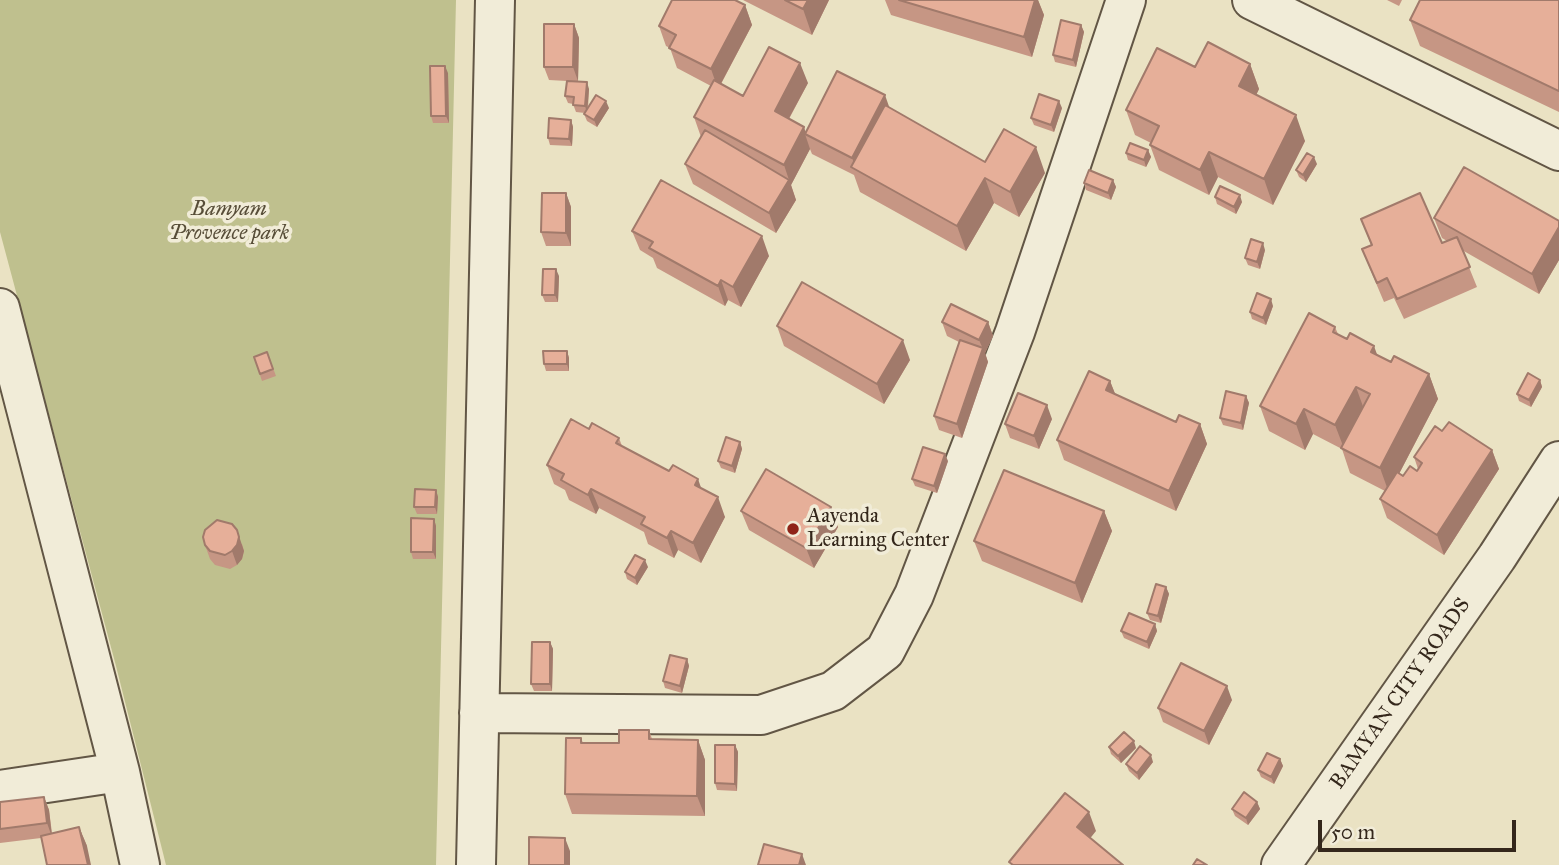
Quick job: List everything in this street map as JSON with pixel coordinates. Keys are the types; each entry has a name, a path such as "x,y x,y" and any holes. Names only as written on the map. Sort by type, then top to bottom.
{"street":[{"path":"476,865 495,0"},
{"path":"479,713 761,715 833,691 885,651 914,595 1015,332 1126,0"},
{"path":"1252,0 1559,151"},
{"path":"0,308 120,772 140,865"},
{"name":"BAMYAN CITY ROADS","path":"1281,865 1497,556 1559,461"},
{"path":"0,790 120,772"}],"green space":[{"name":"Bamyam Provence park","path":"0,0 456,0 436,865 166,865 116,666 0,232"}],"building":[{"path":"672,0 735,0 745,5 711,69 669,48 676,35 659,26"},
{"path":"785,0 808,0 803,9"},
{"path":"899,0 1035,0 1024,37"},
{"path":"1420,0 1559,0 1559,91 1410,20"},
{"path":"1061,20 1081,25 1073,60 1053,55"},
{"path":"544,24 574,24 573,67 544,67"},
{"path":"1208,42 1250,64 1239,86 1296,115 1264,179 1209,152 1200,170 1150,145 1159,126 1126,110 1157,48 1195,67"},
{"path":"769,47 800,63 775,111 804,127 784,165 694,117 714,80 743,96"},
{"path":"430,66 445,66 446,116 431,116"},
{"path":"837,71 885,95 852,158 805,134"},
{"path":"567,81 587,82 585,106 573,105 574,97 565,96"},
{"path":"1039,94 1059,101 1051,125 1031,118"},
{"path":"596,95 606,101 594,120 584,114"},
{"path":"885,105 985,162 1004,129 1036,147 1010,192 985,178 957,226 851,167"},
{"path":"549,118 571,120 569,139 548,138"},
{"path":"705,130 789,180 769,213 685,164"},
{"path":"1130,143 1148,150 1144,160 1126,153"},
{"path":"1307,153 1314,157 1303,175 1296,170"},
{"path":"1464,167 1559,221 1559,227 1532,274 1434,218"},
{"path":"1089,170 1113,180 1108,193 1084,183"},
{"path":"661,180 762,236 733,287 721,280 718,286 649,248 653,242 632,231"},
{"path":"1220,186 1240,195 1234,207 1215,197"},
{"path":"542,193 566,193 566,233 541,232"},
{"path":"1420,193 1442,243 1457,237 1470,267 1397,299 1387,278 1377,283 1362,249 1372,245 1361,219"},
{"path":"1251,239 1263,243 1257,262 1245,258"},
{"path":"543,269 556,269 555,295 542,295"},
{"path":"802,282 903,340 877,384 777,326"},
{"path":"1257,293 1271,299 1263,318 1250,312"},
{"path":"951,304 988,322 979,340 942,322"},
{"path":"1309,313 1335,327 1333,332 1347,339 1350,333 1374,346 1371,352 1391,362 1394,356 1429,374 1380,468 1341,448 1370,394 1356,387 1335,425 1304,409 1296,424 1260,406"},
{"path":"960,340 983,348 957,424 934,416"},
{"path":"543,351 567,351 567,364 544,364"},
{"path":"267,352 273,369 260,374 254,357"},
{"path":"1089,371 1110,381 1106,390 1176,422 1179,415 1200,424 1169,491 1057,440"},
{"path":"1528,373 1540,380 1529,400 1517,394"},
{"path":"1226,391 1246,396 1241,423 1220,418"},
{"path":"1018,393 1047,405 1034,436 1005,424"},
{"path":"571,419 589,429 592,423 619,438 616,443 669,471 673,465 698,479 695,485 718,497 693,543 671,531 667,538 641,524 645,517 591,489 588,495 561,480 564,474 547,465"},
{"path":"1449,422 1492,450 1437,535 1380,499 1397,472 1403,476 1410,466 1417,471 1422,463 1414,457 1435,426 1442,431"},
{"path":"726,437 740,442 732,466 718,461"},
{"path":"923,447 945,454 934,486 912,479"},
{"path":"766,469 831,507 806,548 741,511"},
{"path":"1004,470 1104,511 1075,583 974,541"},
{"path":"415,489 436,490 435,507 414,507"},
{"path":"411,518 434,519 433,552 411,552"},
{"path":"217,520 232,524 239,537 237,545 225,555 210,551 203,537 205,530"},
{"path":"635,555 645,560 635,578 625,572"},
{"path":"1156,584 1166,587 1158,616 1147,613"},
{"path":"1129,613 1155,624 1147,642 1121,631"},
{"path":"532,642 550,642 550,684 531,684"},
{"path":"670,655 687,659 680,686 663,681"},
{"path":"1181,663 1227,686 1204,731 1158,708"},
{"path":"619,730 649,730 649,739 698,740 697,796 565,794 566,738 581,738 581,743 619,743"},
{"path":"1124,732 1134,741 1118,756 1109,747"},
{"path":"715,745 735,745 735,784 715,783"},
{"path":"1140,746 1151,755 1137,773 1126,764"},
{"path":"1267,753 1280,759 1271,777 1258,770"},
{"path":"1244,792 1257,802 1246,818 1232,809"},
{"path":"1065,793 1089,812 1077,827 1123,865 1013,865 1009,862"},
{"path":"44,797 47,823 0,829 0,802"},
{"path":"79,827 88,865 47,865 41,836"},
{"path":"529,837 565,838 565,865 529,865"},
{"path":"764,844 802,854 799,865 758,865"},
{"path":"1197,859 1207,865 1193,865"}],"place":[{"name":"Aayenda Learning Center","path":"793,529"}]}
